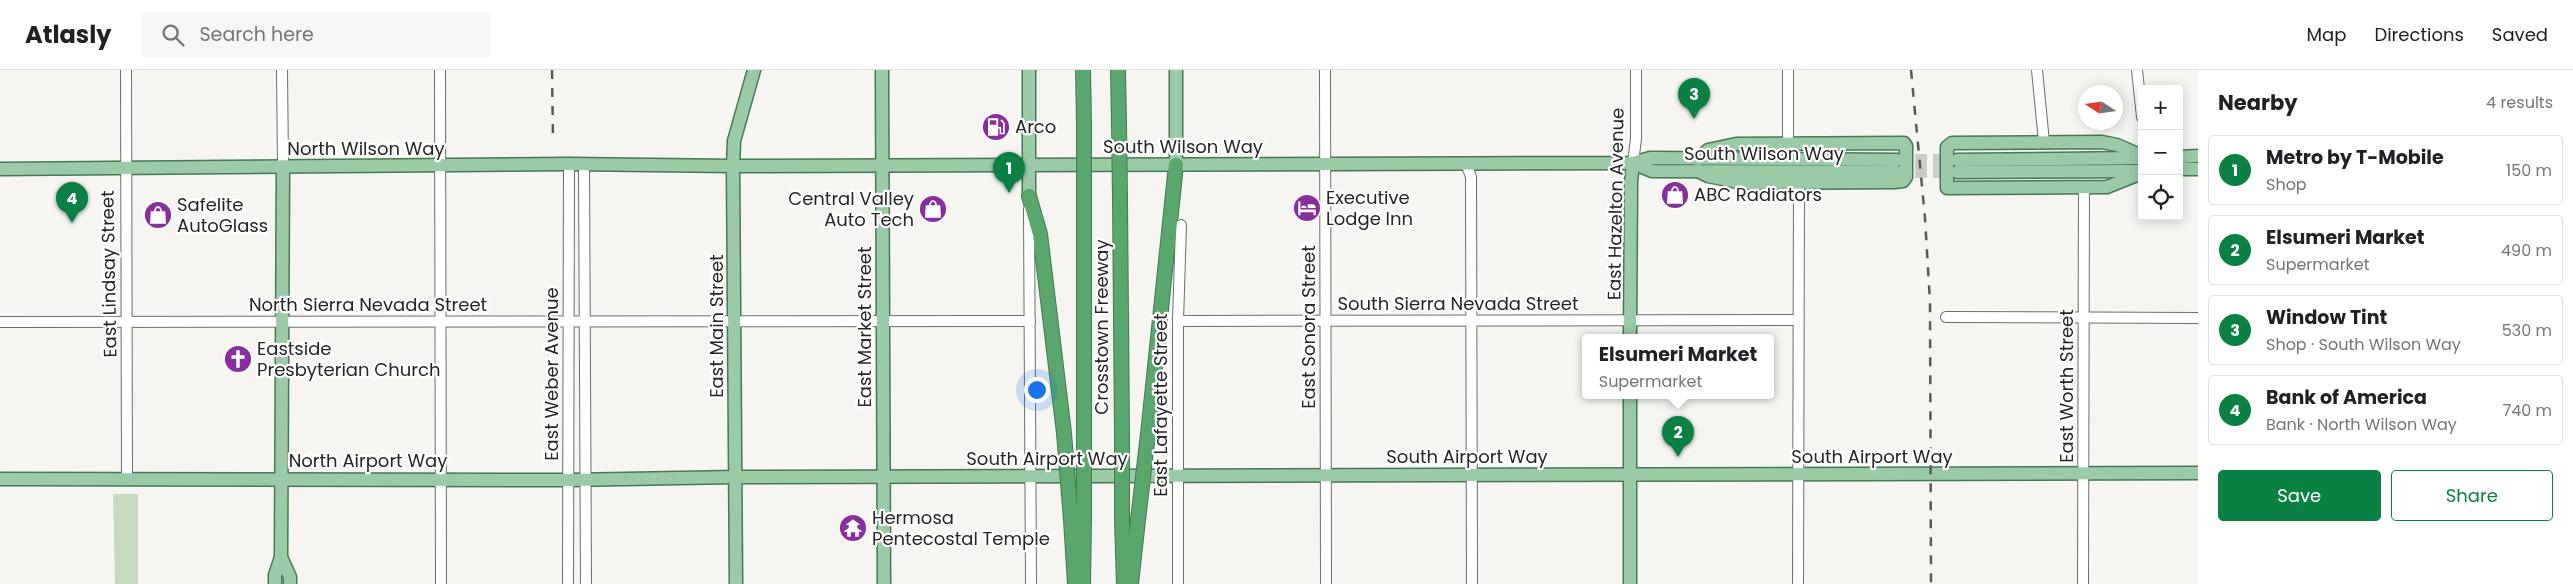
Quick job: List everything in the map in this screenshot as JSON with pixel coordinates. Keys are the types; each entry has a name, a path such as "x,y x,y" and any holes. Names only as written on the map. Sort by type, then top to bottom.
{"highway":[{"name":"Crosstown Freeway","path":"1083,70 1084,433 1078,520 1083,584"},
{"name":"Crosstown Freeway","path":"1118,70 1124,584"},
{"path":"1131,584 1176,164"},
{"path":"1029,196 1040,234 1064,433 1078,520 1075,584"}],"main road":[{"name":"East Main Street","path":"736,584 733,166 734,141 754,70"},
{"name":"East Market Street","path":"882,70 884,584"},
{"path":"1029,70 1029,196"},
{"path":"1176,70 1176,164"},
{"path":"2138,155 2116,145 2102,142 1952,143 1947,147 1947,188 2111,186 2138,174"},
{"path":"1736,144 1788,144 1905,144 1906,177 1903,181 1732,182 1698,165 1708,150 1736,144"},
{"path":"2183,157 2198,156"},
{"path":"2138,157 1957,166 2138,172"},
{"name":"South Wilson Way","path":"733,166 1633,163 1652,171 1698,165 1896,166"},
{"name":"East Hazelton Avenue","path":"1630,334 1631,182 1633,163"},
{"name":"North Wilson Way","path":"0,169 124,170 283,166 569,164 733,166"},
{"path":"275,584 275,575 281,557 283,166"},
{"path":"2183,169 2198,169"},
{"path":"1630,399 1630,584"},
{"name":"South Airport Way","path":"736,477 1630,474 1937,476 2198,473"},
{"name":"North Airport Way","path":"0,479 568,480 736,477"},
{"path":"281,557 290,576 290,584"}],"street":[{"name":"East Lindsay Street","path":"126,70 124,170 127,323 126,478"},
{"path":"282,70 283,166"},
{"path":"440,70 441,584"},
{"name":"East Sonora Street","path":"1325,70 1326,584"},
{"name":"East Hazelton Avenue","path":"1633,163 1636,139 1636,70"},
{"path":"1788,70 1788,144"},
{"path":"2037,70 2044,142"},
{"path":"2137,70 2139,85"},
{"name":"East Weber Avenue","path":"568,584 569,164"},
{"name":"East Weber Avenue","path":"584,164 586,584"},
{"path":"1466,164 1471,177 1472,584"},
{"path":"1798,584 1799,183"},
{"name":"East Worth Street","path":"2084,187 2084,584"},
{"path":"1029,196 1031,584"},
{"name":"East Lafayette Street","path":"1178,584 1178,321 1181,225"},
{"path":"1946,318 2198,318"},
{"name":"South Sierra Nevada Street","path":"1178,321 1798,320"},
{"path":"735,321 1030,321"},
{"name":"North Sierra Nevada Street","path":"0,322 735,321"}],"green space":[{"path":"113,494 138,494 138,584 115,584"}],"tunnel":[{"path":"1897,160 1957,160"},
{"path":"1897,172 1957,172"}],"railway":[{"path":"552,70 553,140"},
{"path":"1911,70 1925,218 1930,302 1931,584"}],"place":[{"name":"Window Tint","path":"1694,119"},
{"name":"Arco","path":"996,127"},
{"name":"Metro by T-Mobile","path":"1009,193"},
{"name":"ABC Radiators","path":"1675,195"},
{"name":"Executive Lodge Inn","path":"1307,208"},
{"name":"Central Valley Auto Tech","path":"933,209"},
{"name":"Safelite AutoGlass","path":"158,215"},
{"name":"Bank of America","path":"72,223"},
{"name":"Eastside Presbyterian Church","path":"238,359"},
{"name":"Elsumeri Market","path":"1678,457"},
{"name":"Hermosa Pentecostal Temple","path":"853,528"}]}
